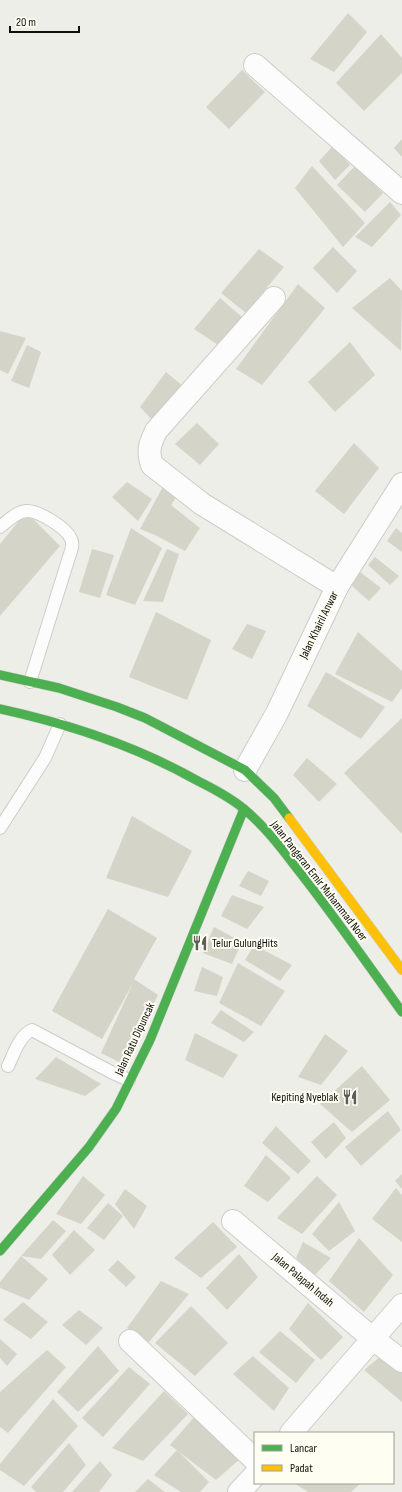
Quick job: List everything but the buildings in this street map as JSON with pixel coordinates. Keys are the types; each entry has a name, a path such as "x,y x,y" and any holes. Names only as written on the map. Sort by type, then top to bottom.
{"main road":[{"name":"Jalan Pangeran Emir Muhammad Noer","path":"0,675 59,688 117,707 245,770 274,798 402,1012"},
{"name":"Jalan Pangeran Emir Muhammad Noer","path":"0,709 31,715 132,745 204,784 244,809 327,888 402,970"},
{"name":"Jalan Ratu Dipuncak","path":"0,1252 89,1147 116,1109 150,1040 244,809"}],"street":[{"path":"255,64 402,193"},
{"path":"274,298 156,431 150,443 149,455 152,465 202,504 337,587"},
{"name":"Jalan Khairil Anwar","path":"245,770 277,713 337,587 402,484"},
{"name":"Jalan Palapah Indah","path":"233,1221 372,1338 402,1361"},
{"path":"292,1432 402,1305"},
{"path":"130,1341 254,1459"},
{"path":"239,1492 254,1476"}],"lane":[{"path":"0,527 16,515 27,511 40,514 49,519 63,528 71,538 72,546 70,558 30,682"},
{"path":"0,828 45,758 60,724"},
{"path":"8,1066 22,1037 26,1032 32,1030 129,1080"}],"traffic: fast":[{"path":"0,675 59,688 145,718 245,770 274,798 289,818"},
{"path":"0,709 77,729 151,757 216,790 239,805 268,832 282,849 328,909 402,1012"},
{"path":"0,1251 89,1147 116,1109 150,1040 244,809"}],"traffic: slow":[{"path":"289,818 402,970"}],"place":[{"name":"Telur GulungHits","path":"200,943"},
{"name":"Kepiting Nyeblak","path":"350,1097"}]}
